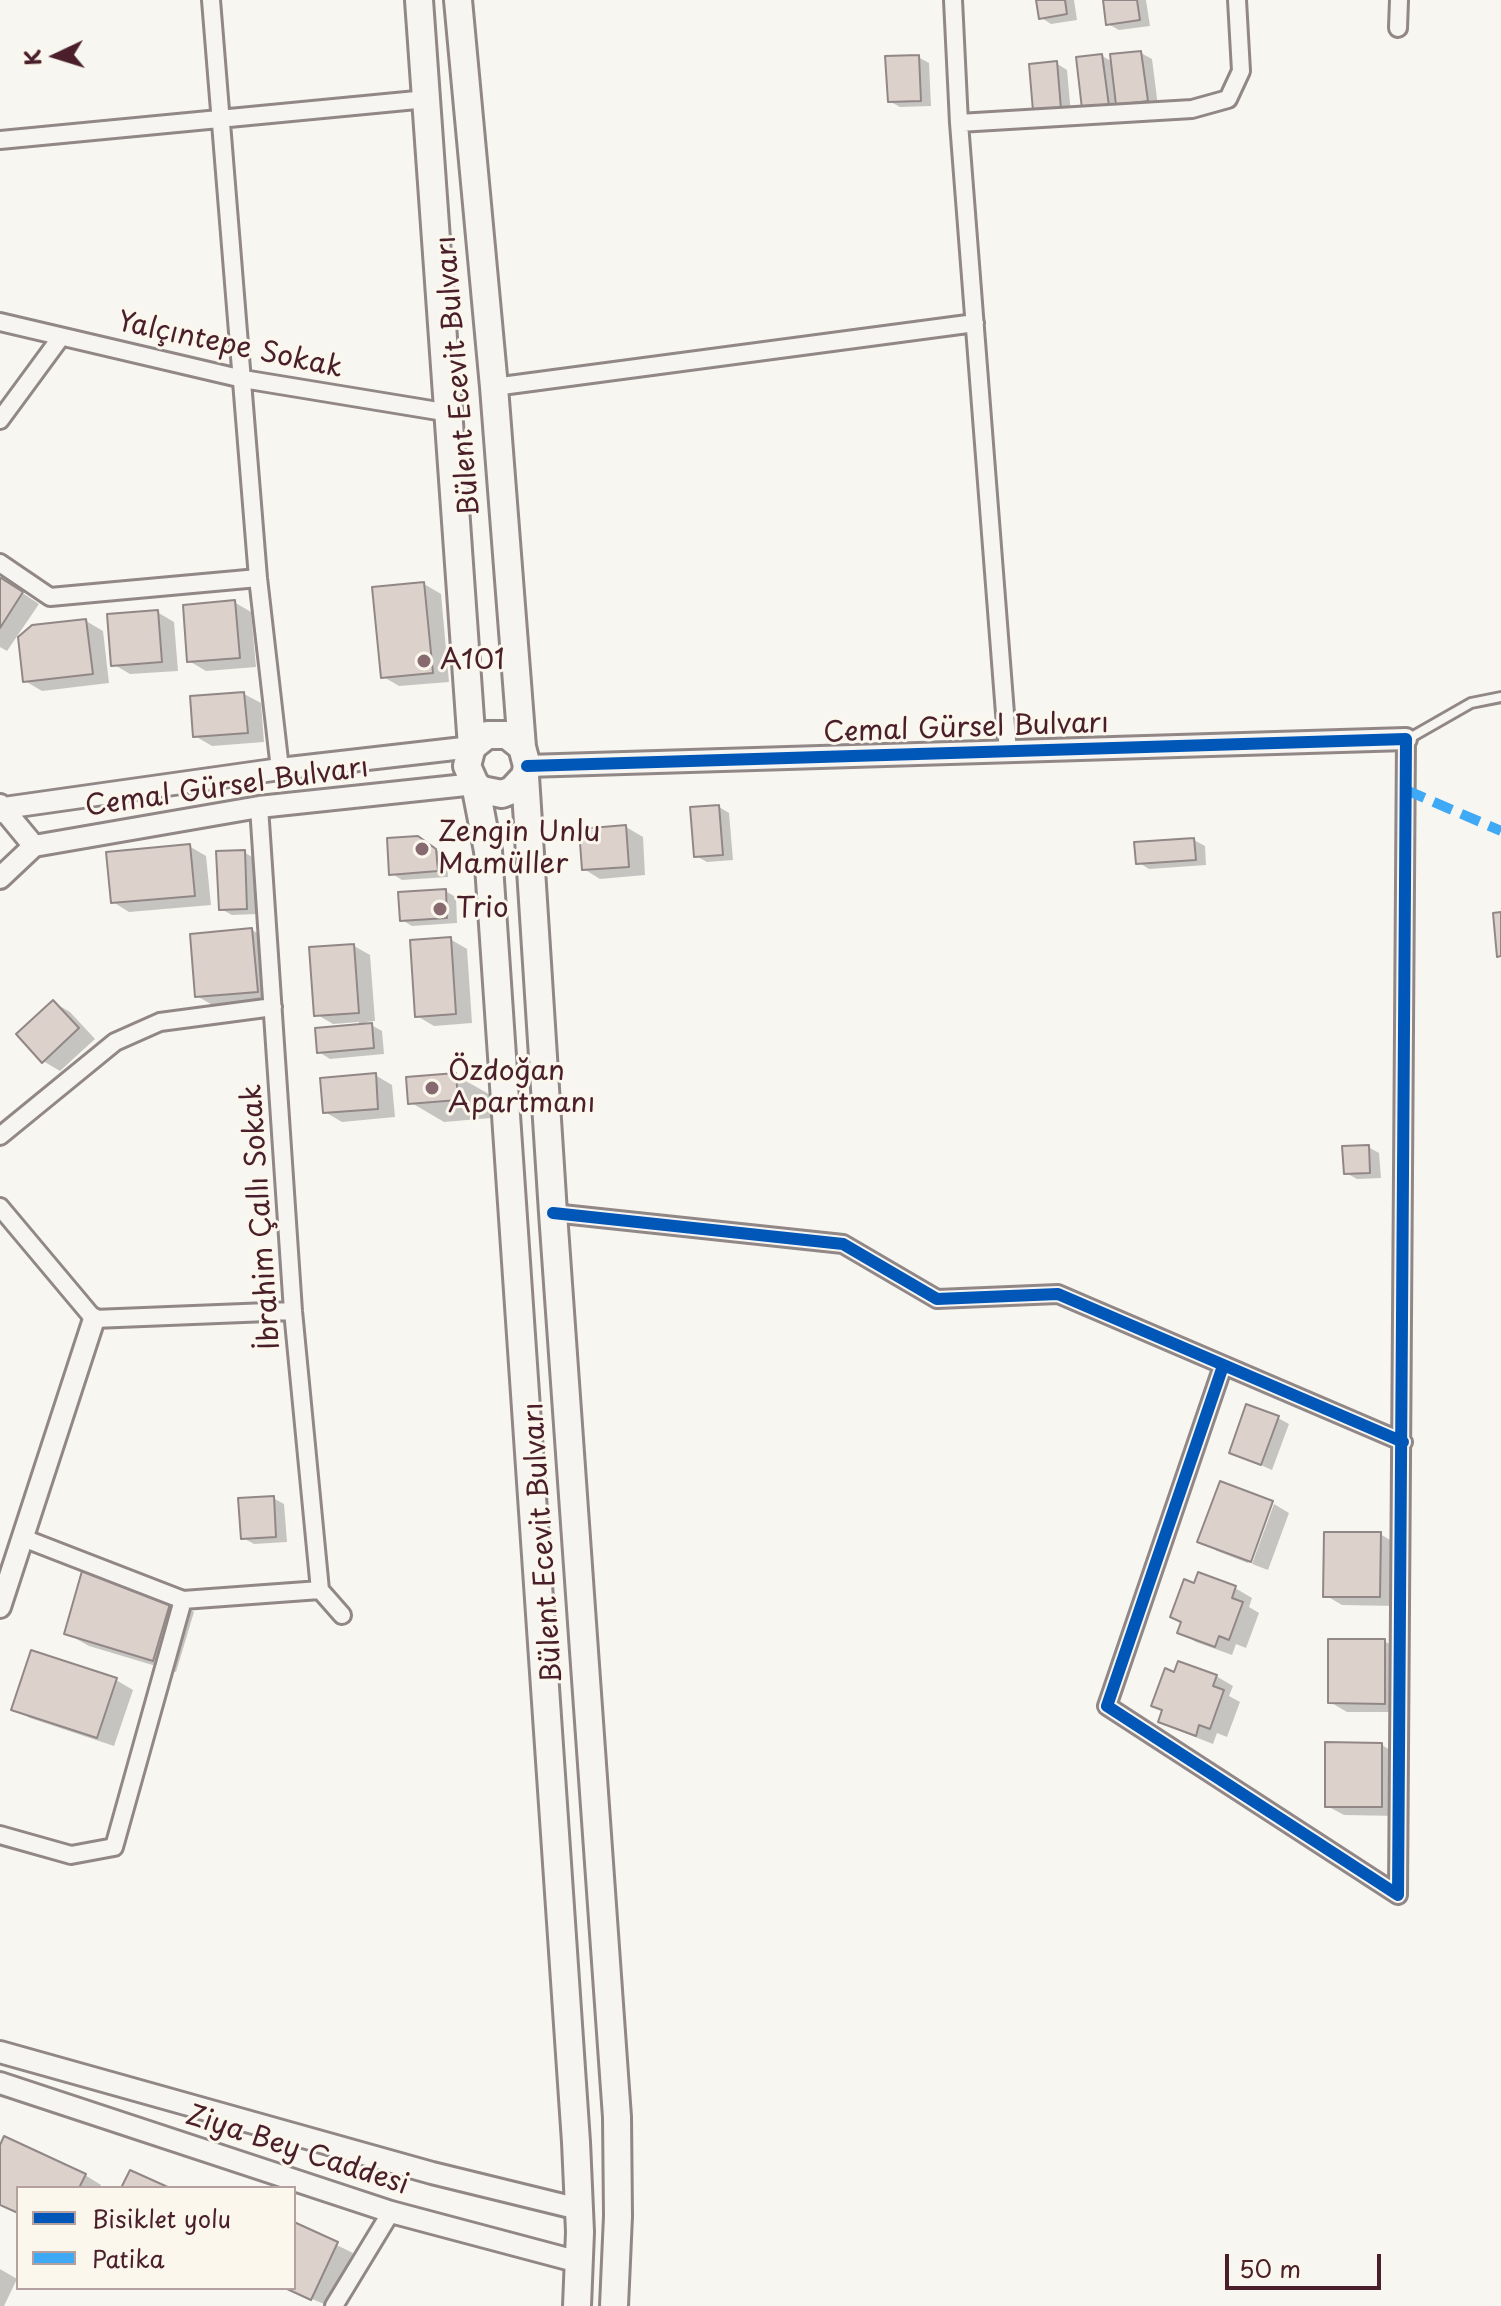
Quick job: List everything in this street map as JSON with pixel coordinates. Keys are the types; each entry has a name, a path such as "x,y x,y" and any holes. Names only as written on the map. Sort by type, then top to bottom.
{"main road":[{"name":"Bülent Ecevit Bulvarı","path":"419,0 472,747"},
{"name":"Bülent Ecevit Bulvarı","path":"458,0 525,763 553,1213 617,2117 618,2216 614,2306"},
{"path":"475,784 482,790 502,794 519,784 525,763 515,740 497,733 479,740 472,747 467,766 475,784 488,851 579,2209 577,2306"}],"street":[{"path":"211,0 258,578 280,769"},
{"path":"953,0 959,123 1008,752"},
{"path":"959,123 1192,109 1228,99 1241,71 1237,0"},
{"path":"1398,28 1399,0"},
{"path":"0,140 427,99"},
{"name":"Yalçıntepe Sokak","path":"0,322 243,379 450,413"},
{"path":"494,387 975,323"},
{"path":"0,420 61,337"},
{"path":"0,563 50,597 258,578"},
{"path":"1223,1366 1107,1706 1398,1895 1406,739"},
{"name":"Cemal Gürsel Bulvarı","path":"525,763 1406,739"},
{"name":"Cemal Gürsel Bulvarı","path":"1,809 280,769 472,747"},
{"name":"Cemal Gürsel Bulvarı","path":"34,846 259,807 475,784"},
{"name":"İbrahim Çallı Sokak","path":"259,807 293,1311 320,1590"},
{"path":"0,878 34,846 1,809"},
{"path":"0,1136 115,1042 160,1022 273,1007"},
{"path":"0,1207 94,1319"},
{"path":"553,1213 843,1244 937,1299 1058,1294 1403,1442"},
{"path":"94,1319 293,1311"},
{"path":"0,1607 94,1319"},
{"path":"23,1538 183,1600 320,1590 342,1615"},
{"path":"0,1835 71,1855 114,1847 183,1600"},
{"name":"Ziya Bey Caddesi","path":"0,2052 432,2173 579,2209"},
{"name":"Ziya Bey Caddesi","path":"0,2083 391,2212 579,2262"},
{"path":"334,2306 391,2212"}],"lane":[{"name":"Cemal Gürsel Bulvarı","path":"1406,739 1471,703 1501,697"}],"building":[{"path":"1036,0 1065,0 1067,14 1039,19"},
{"path":"1103,0 1137,0 1140,20 1106,25"},
{"path":"1141,51 1148,101 1116,105 1110,54"},
{"path":"1102,54 1109,106 1082,109 1076,57"},
{"path":"919,55 921,101 888,102 885,56"},
{"path":"1057,61 1061,109 1033,111 1029,64"},
{"path":"0,579 23,592 0,628"},
{"path":"424,582 433,673 381,678 372,587"},
{"path":"235,600 240,658 187,662 183,605"},
{"path":"158,610 162,662 111,666 107,614"},
{"path":"86,619 93,674 23,682 18,637 32,625"},
{"path":"244,692 248,733 193,737 190,696"},
{"path":"719,805 723,855 694,857 690,807"},
{"path":"626,825 629,867 582,870 579,829"},
{"path":"418,836 436,849 438,871 389,875 387,838"},
{"path":"1194,838 1196,860 1136,864 1134,842"},
{"path":"190,844 195,896 111,903 106,852"},
{"path":"245,850 247,909 219,910 216,851"},
{"path":"446,889 447,918 400,921 398,892"},
{"path":"1501,912 1501,956 1497,957 1493,913"},
{"path":"252,928 258,992 195,997 190,934"},
{"path":"451,937 456,1014 415,1017 410,940"},
{"path":"354,944 359,1013 314,1016 309,947"},
{"path":"53,1000 79,1028 42,1063 16,1034"},
{"path":"372,1023 374,1048 317,1053 315,1028"},
{"path":"376,1073 378,1109 323,1113 320,1078"},
{"name":"Özdoğan Apartmanı","path":"456,1073 458,1100 408,1104 406,1077"},
{"path":"1369,1145 1370,1173 1344,1174 1342,1146"},
{"path":"1246,1404 1279,1416 1261,1465 1229,1453"},
{"path":"1220,1481 1273,1501 1251,1562 1197,1542"},
{"path":"274,1496 276,1537 241,1539 238,1498"},
{"path":"1324,1532 1381,1532 1380,1597 1323,1597"},
{"path":"82,1571 172,1597 153,1661 64,1634"},
{"path":"1198,1572 1236,1586 1232,1598 1243,1602 1229,1640 1219,1636 1215,1647 1177,1633 1181,1622 1170,1617 1184,1579 1194,1583"},
{"path":"1328,1639 1385,1639 1385,1704 1328,1703"},
{"path":"31,1650 117,1678 97,1738 11,1710"},
{"path":"1178,1661 1217,1675 1213,1686 1224,1690 1210,1729 1199,1725 1196,1736 1158,1722 1162,1710 1151,1706 1165,1668 1174,1672"},
{"path":"1325,1742 1382,1743 1382,1807 1325,1807"},
{"path":"4,2136 86,2174 80,2186 16,2186 16,2212 0,2205 0,2145"},
{"path":"130,2170 166,2186 122,2186"},
{"path":"296,2223 338,2242 311,2300 289,2290 296,2290"}],"marked path":[{"path":"1406,790 1501,831"}],"cycle path":[{"path":"527,766 1406,739 1398,1895 1107,1706 1223,1366"},
{"path":"553,1213 843,1244 937,1299 1058,1294 1403,1442"}],"place":[{"name":"A101","path":"424,661"},
{"name":"Zengin Unlu Mamüller","path":"422,849"},
{"name":"Trio","path":"440,909"},
{"name":"Özdoğan Apartmanı","path":"432,1088"}]}
